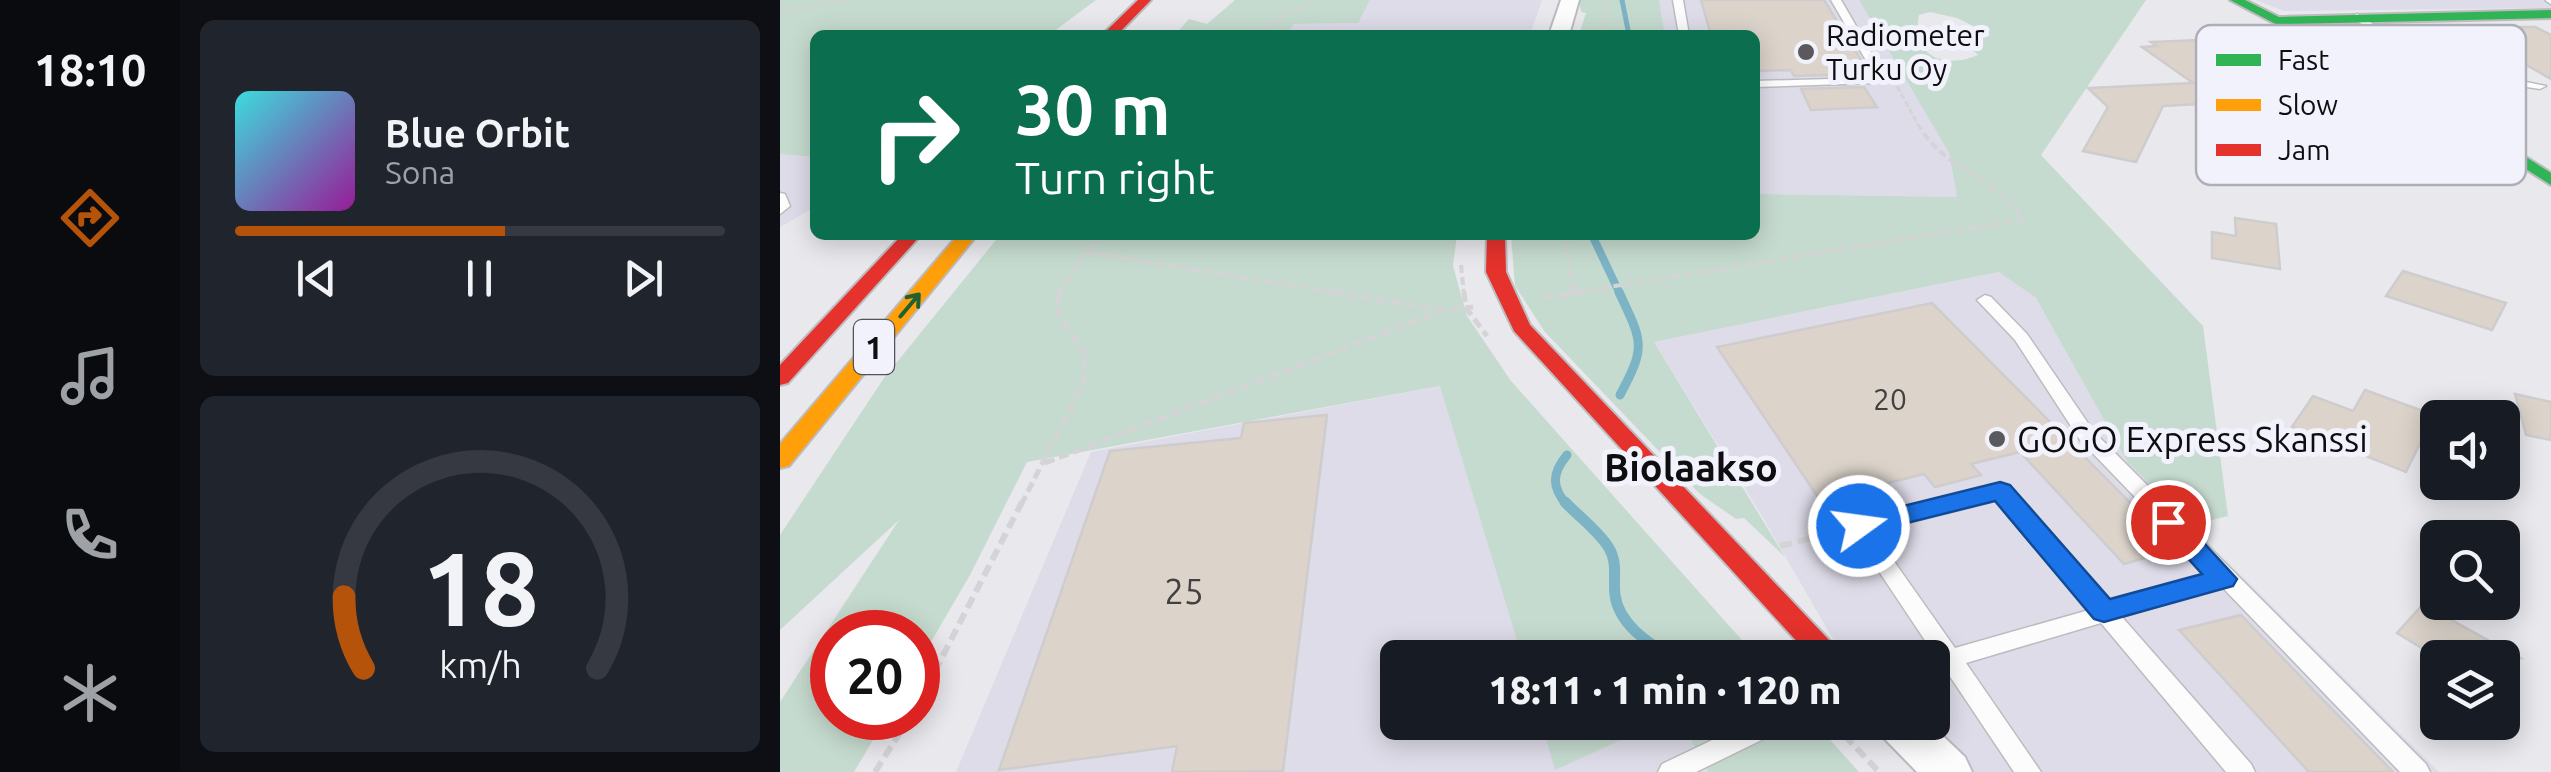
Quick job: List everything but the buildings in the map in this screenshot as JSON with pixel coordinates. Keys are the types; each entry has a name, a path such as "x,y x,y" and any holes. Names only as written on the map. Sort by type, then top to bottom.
{"main road":[{"path":"1114,30 1145,0"},
{"path":"2236,0 2289,25"},
{"path":"2280,20 2551,14"},
{"path":"2526,164 2551,180"},
{"name":"1","path":"780,378 907,240"},
{"name":"1","path":"780,460 964,240"},
{"path":"1495,240 1498,285 1521,328 1814,640"}],"street":[{"path":"1561,30 1570,0"},
{"path":"1915,740 1948,772"}],"lane":[{"path":"1678,0 1683,30"},
{"path":"1760,84 1870,82 1876,69 1836,0"},
{"path":"2357,17 2369,25"},
{"path":"2526,84 2540,86"},
{"path":"780,196 784,206 780,210"},
{"path":"1984,300 2022,337 2087,436 2223,579 2417,772"},
{"path":"1928,640 1859,526 2000,491 2242,772"},
{"path":"1950,658 2223,579"},
{"path":"1950,672 2028,772"},
{"path":"1670,772 1737,740"}],"path":[{"path":"780,12 843,0"},
{"path":"1259,30 1316,0"},
{"path":"1598,30 1605,25 1606,0"},
{"path":"1594,290 2024,220 2014,204 1930,148 1888,69"},
{"path":"940,662 1044,464 1086,372 1086,354 1055,308 1058,295 1094,240"},
{"path":"1565,240 1574,293"},
{"path":"1086,252 1443,310 1466,308"},
{"path":"1044,464 1443,310"},
{"path":"1769,548 1859,526"},
{"path":"875,772 895,740"},
{"path":"1849,740 1878,772"}],"shaded area":[{"path":"1370,0 1542,0 1532,30 1290,30 1294,24 1357,23"},
{"path":"1659,0 1859,0 1949,153 1957,197 1760,194 1760,30 1664,30"},
{"path":"2256,0 2551,0 2551,8 2284,11"},
{"path":"780,154 810,157 810,210 780,227"},
{"path":"2000,272 2036,298 2128,463 2439,772 1970,772 1935,740 1950,740 1950,640 1834,640 1654,342"},
{"path":"1441,386 1517,640 1380,640 1380,740 1546,740 1555,769 1620,740 1691,740 1708,772 956,772 1091,452"}],"green space":[{"path":"780,0 1096,0 1056,30 810,30 810,157 780,154"},
{"path":"1235,0 1370,0 1358,23 1294,24 1290,30 1179,30 1189,19 1207,24"},
{"path":"1579,0 1659,0 1664,30 1581,30 1586,13 1581,12"},
{"path":"1859,0 2146,0 2041,155 2203,326 2228,516 2191,525 2128,463 2036,298 1999,272 1654,342 1785,557 1744,518 1736,519 1700,494 1545,332 1515,286 1511,240 1760,240 1760,194 1957,197 1949,153","holes":["1930,12 1957,18 1991,35 1967,44 1978,55 1942,60 1925,50 1920,41 1919,15"]},
{"path":"996,240 1456,240 1453,266 1467,316 1511,381 1742,640 1517,640 1440,386 1027,462 940,626 940,610 840,610 899,520 780,630 780,535 884,378"},
{"path":"810,656 810,740 873,740 854,772 780,772 780,702"},
{"path":"1546,740 1621,740 1555,770"},
{"path":"1691,740 1830,740 1859,772 1708,772"}],"waterway":[{"path":"1622,0 1628,30"},
{"path":"1594,240 1620,294"},
{"path":"1619,292 1638,344 1638,354 1620,395"},
{"path":"1567,455 1555,480 1567,505"},
{"path":"1565,502 1609,548 1618,606 1646,640"}],"traffic: fast":[{"path":"2236,0 2285,25"},
{"path":"2282,20 2551,14"},
{"path":"2526,164 2551,180"}],"traffic: slow":[{"path":"780,460 964,240"}],"traffic: jam":[{"path":"1114,30 1145,0"},
{"path":"780,378 907,240"},
{"path":"1496,240 1496,272 1521,327 1814,640"}],"place":[{"name":"Radiometer Turku Oy","path":"1806,52"},
{"name":"GOGO Express Skanssi","path":"1997,439"}],"district":[{"name":"Biolaakso","path":"1691,467"}],"route":[{"path":"1859,526 2000,491 2104,611 2223,579 2168,522"}]}
